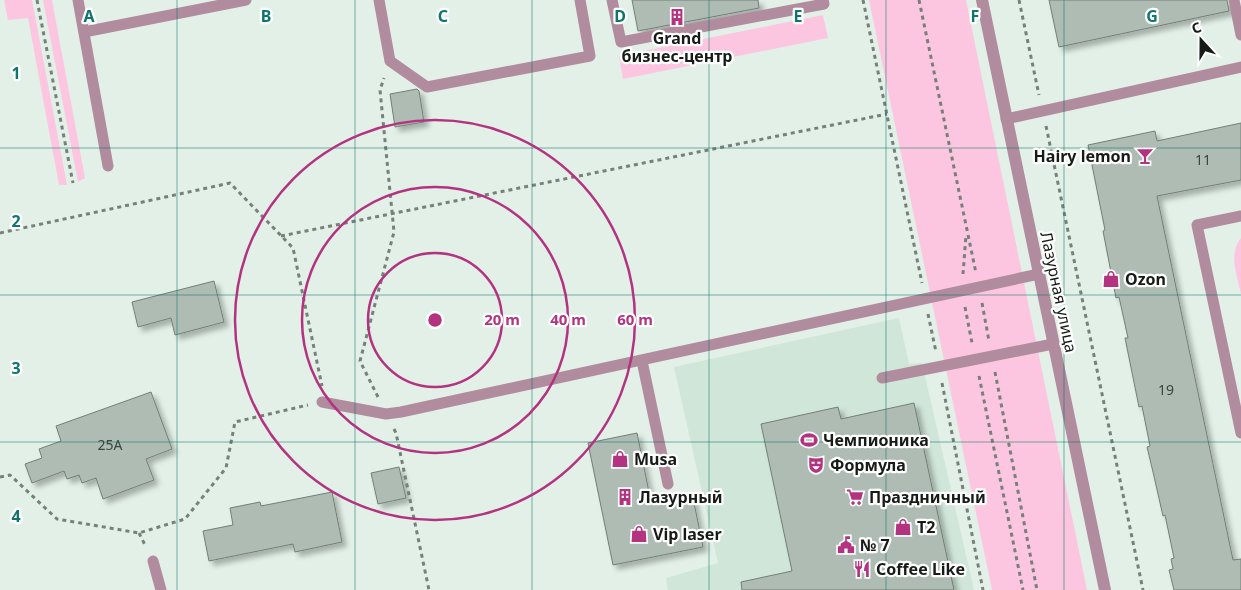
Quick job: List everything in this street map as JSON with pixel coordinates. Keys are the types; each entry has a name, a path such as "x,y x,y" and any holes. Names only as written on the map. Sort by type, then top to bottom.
{"street":[{"name":"Лазурная улица","path":"982,0 1105,590"}],"lane":[{"path":"78,0 108,166"},
{"path":"84,32 246,0"},
{"path":"379,0 390,60 427,87 590,56 580,0"},
{"path":"612,0 621,42 824,4 823,0"},
{"path":"1234,0 1241,35"},
{"path":"1006,119 1241,67"},
{"path":"1241,216 1197,225 1241,433"},
{"path":"324,402 386,414 642,361 1039,274"},
{"path":"882,378 1053,344"},
{"path":"642,361 668,484"},
{"path":"153,561 161,590"}],"path":[{"path":"37,0 73,183"},
{"path":"919,0 979,287 1036,590"},
{"path":"1019,0 1143,590"},
{"path":"390,60 380,90 394,232 360,361 396,434 429,590"},
{"path":"281,236 886,114"},
{"path":"0,232 230,183 293,248 324,402 235,422 226,468 185,519 140,533 57,519 10,476 0,477"},
{"path":"967,230 962,291 1024,590"}],"shaded area":[{"path":"4,0 32,0 67,185 59,185 28,18 8,20"},
{"path":"43,0 52,0 85,178 78,182"},
{"path":"869,0 966,0 1087,590 992,590"},
{"path":"823,15 828,38 623,79 619,56"},
{"path":"1241,238 1241,294 1234,258 1237,244"},
{"path":"899,318 909,364 922,363 974,590 668,590 666,578 718,563 674,367"}],"building":[{"name":"Grand бизнес-центр","path":"632,0 758,0 759,8 638,31"},
{"path":"1049,0 1227,0 1229,11 1059,47"},
{"path":"417,89 419,91 424,122 395,127 390,94"},
{"path":"1241,123 1241,180 1157,196 1233,560 1241,559 1241,590 1174,590 1169,570 1173,569 1171,559 1174,558 1147,447 1150,446 1142,406 1139,407 1125,338 1128,338 1119,297 1116,298 1088,145 1155,131 1157,141"},
{"path":"214,281 224,322 175,335 171,318 138,327 132,302"},
{"path":"151,392 172,449 146,459 154,480 103,499 96,478 82,483 79,475 67,479 64,471 32,483 25,464 42,458 39,449 61,441 56,426"},
{"name":"Праздничный","path":"914,403 954,590 742,590 741,582 792,571 761,424 838,407 841,419"},
{"name":"Лазурный","path":"637,433 651,502 692,493 703,547 613,565 588,443"},
{"path":"399,467 406,498 378,504 371,473"},
{"path":"332,492 342,542 295,552 293,544 209,561 203,531 233,525 230,508 260,502 261,506"}],"place":[{"name":"Grand бизнес-центр","path":"677,17"},
{"name":"Hairy lemon","path":"1145,156"},
{"name":"Ozon","path":"1111,279"},
{"name":"Чемпионика","path":"809,440"},
{"name":"Musa","path":"620,459"},
{"name":"Формула","path":"816,465"},
{"name":"Лазурный","path":"625,497"},
{"name":"Праздничный","path":"855,497"},
{"name":"Т2","path":"903,527"},
{"name":"Vip laser","path":"639,534"},
{"name":"№ 7","path":"846,545"},
{"name":"Coffee Like","path":"862,569"}]}
